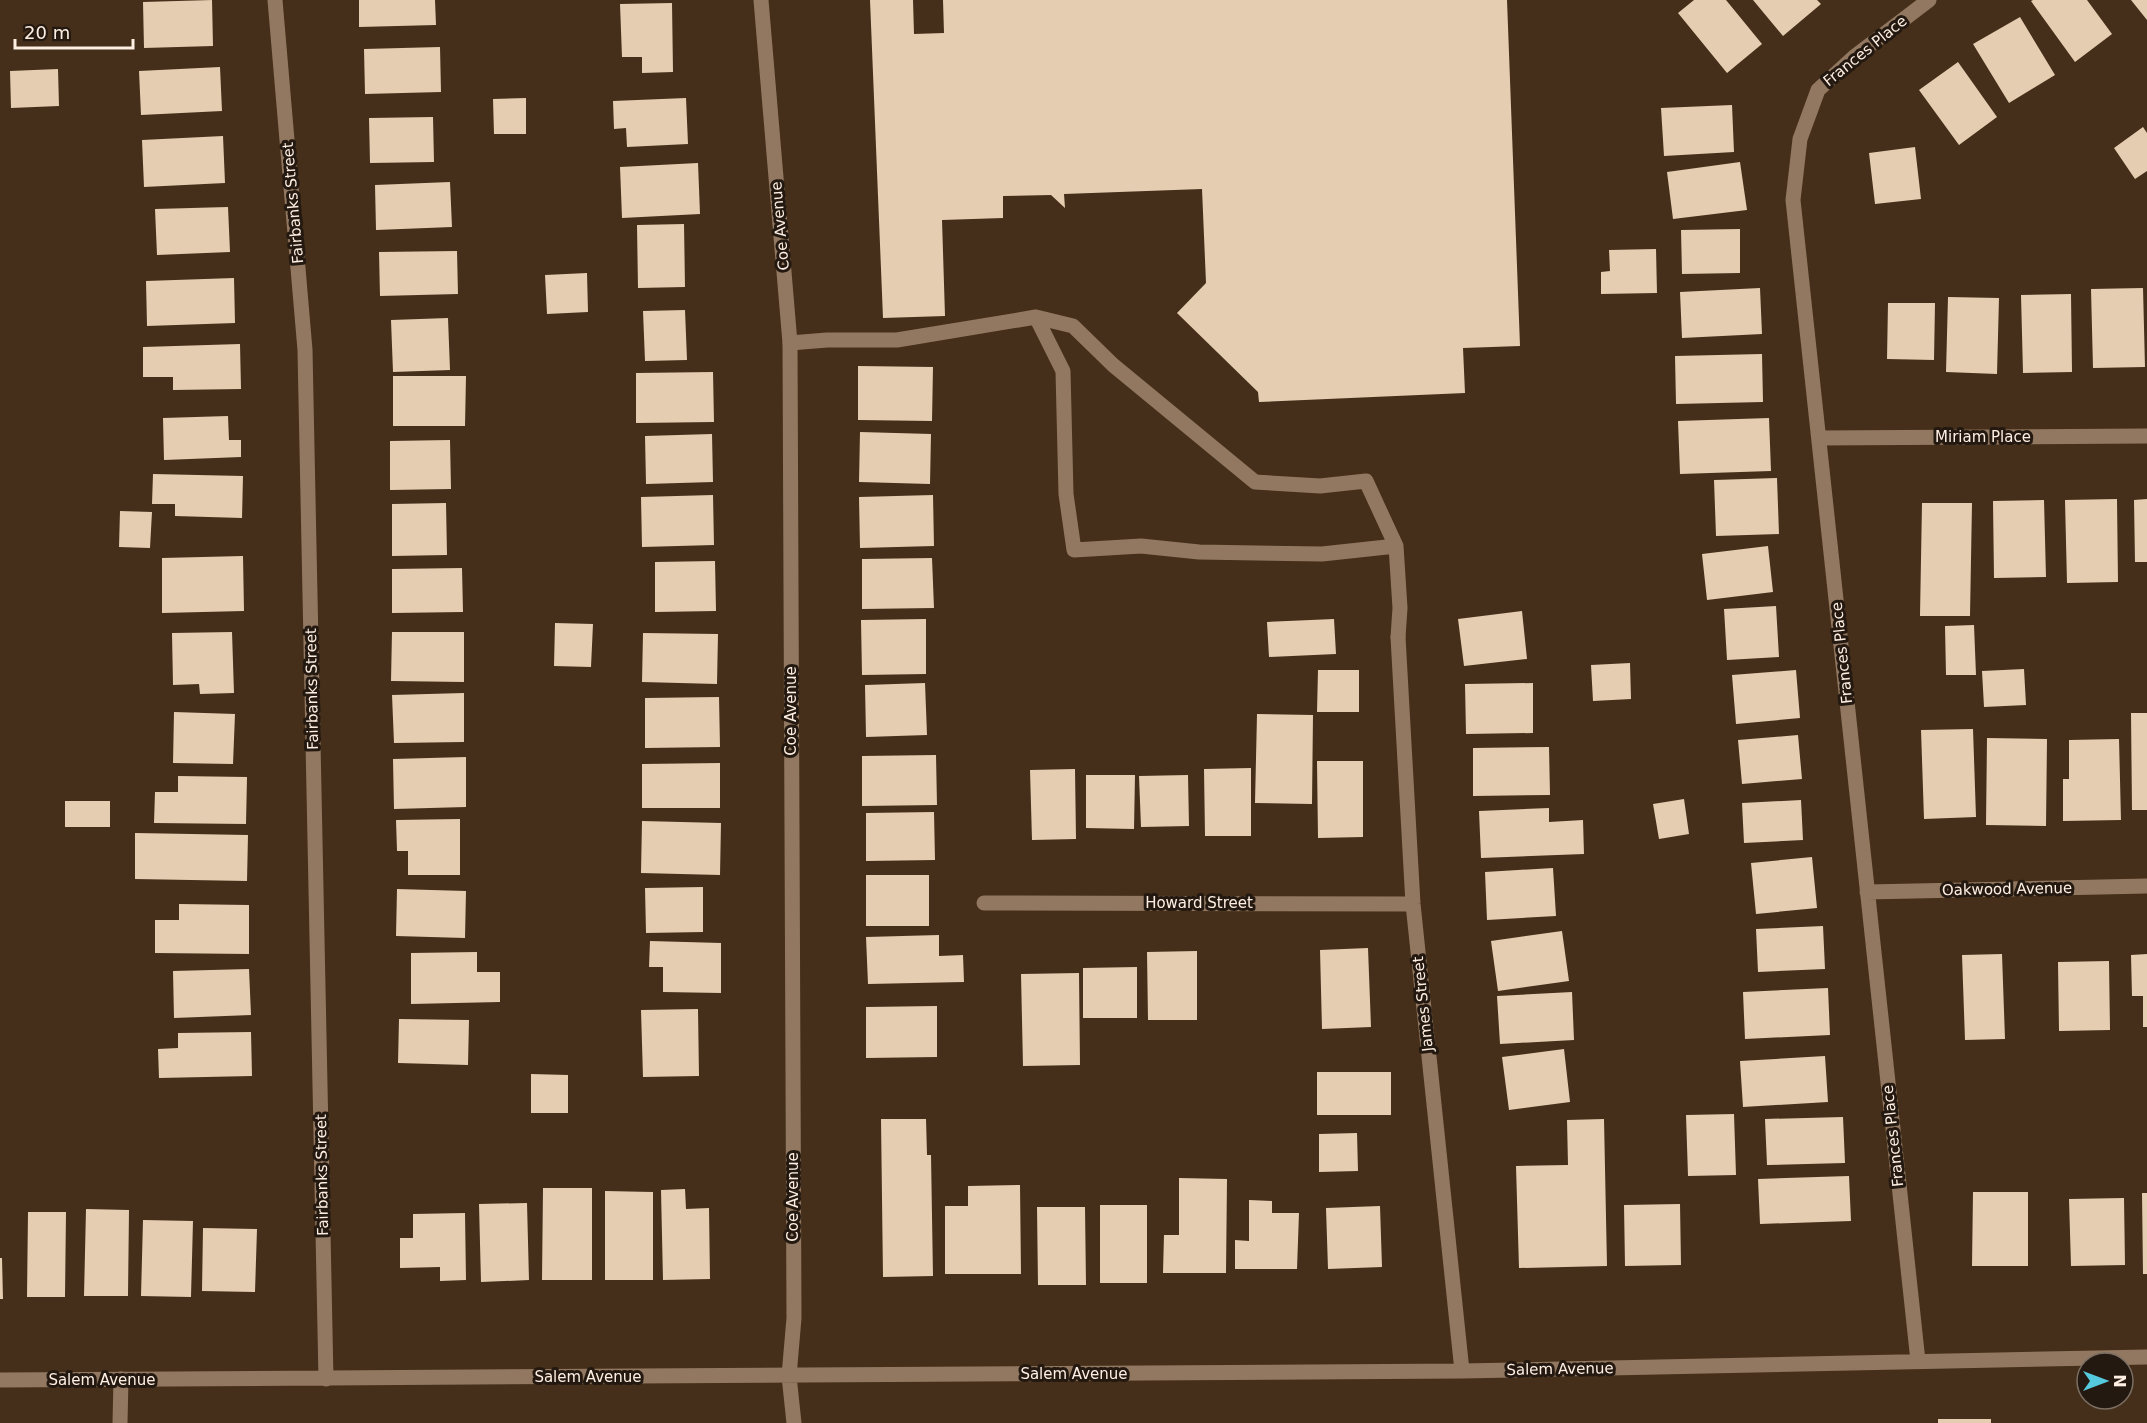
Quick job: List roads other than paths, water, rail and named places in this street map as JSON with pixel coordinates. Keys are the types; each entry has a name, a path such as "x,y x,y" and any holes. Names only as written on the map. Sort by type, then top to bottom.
{"street":[{"name":"Fairbanks Street","path":"275,0 305,350 326,1379"},
{"name":"Coe Avenue","path":"761,0 790,343 794,1318 789,1376 794,1423"},
{"name":"Frances Place","path":"1918,1361 1793,200 1800,139 1818,90 1854,57 1929,0"},
{"path":"790,343 827,340 897,340 1036,317 1073,326 1113,365 1255,482 1320,486 1366,481 1396,546 1322,554 1199,552 1141,546 1074,550 1066,494 1063,371 1036,317"},
{"name":"Miriam Place","path":"1819,438 2147,436"},
{"name":"James Street","path":"1396,546 1400,608 1398,637 1413,904 1462,1371"},
{"name":"Oakwood Avenue","path":"1867,892 2147,886"},
{"name":"Howard Street","path":"984,903 1413,904"},
{"name":"Salem Avenue","path":"0,1380 1462,1371 2147,1357"},
{"path":"120,1423 121,1379"}]}
